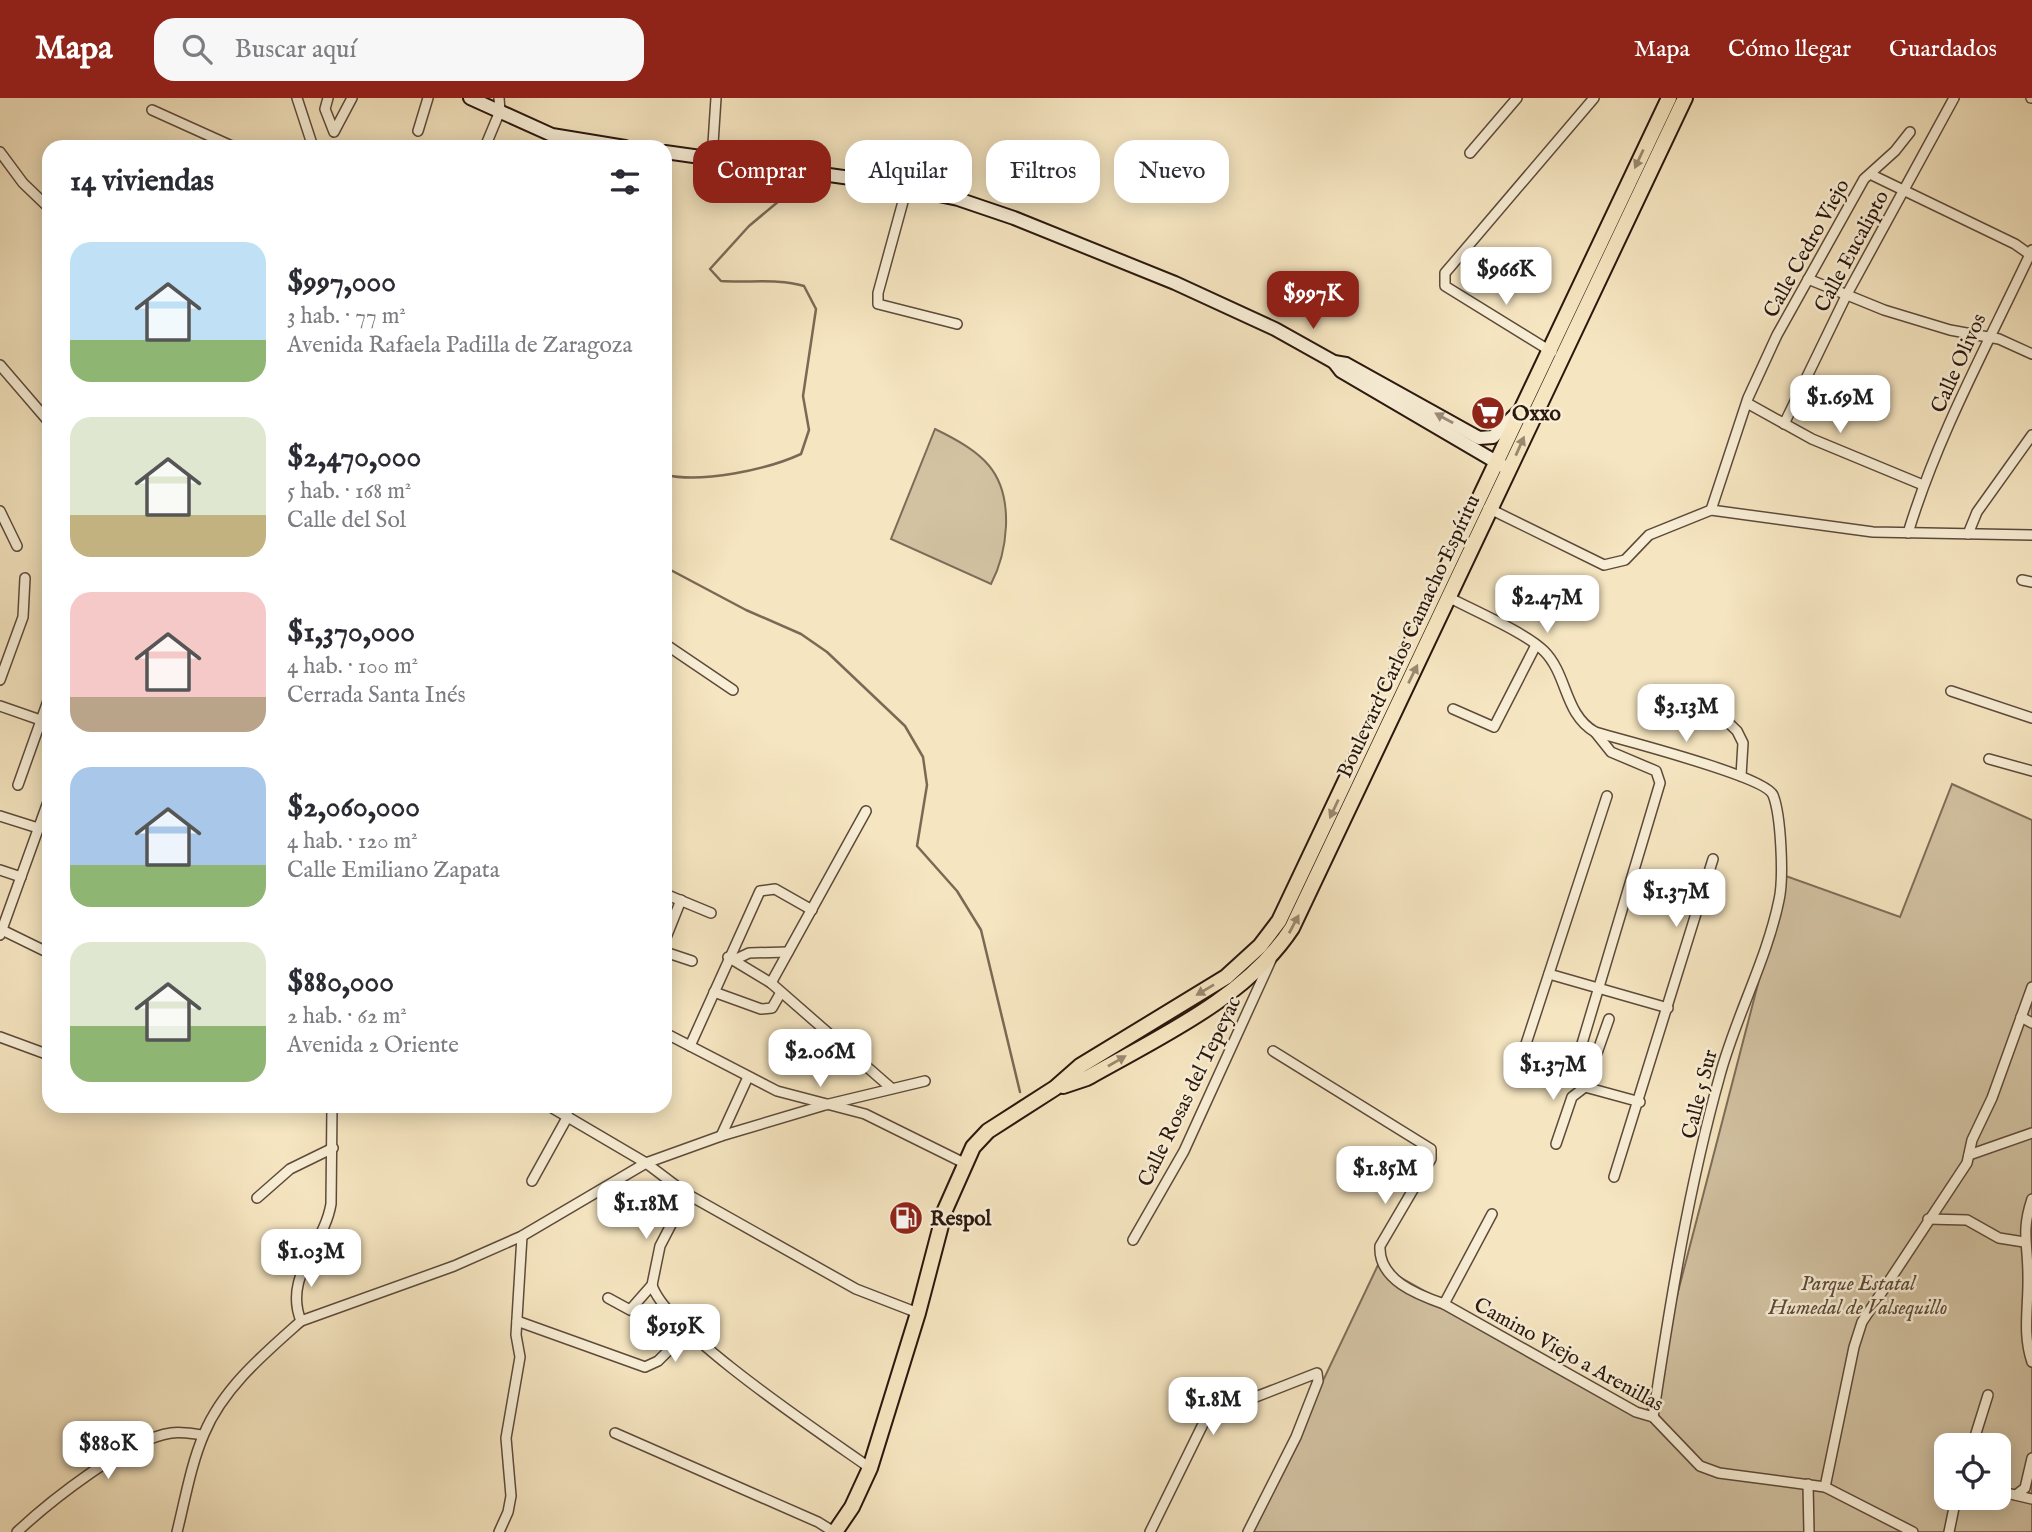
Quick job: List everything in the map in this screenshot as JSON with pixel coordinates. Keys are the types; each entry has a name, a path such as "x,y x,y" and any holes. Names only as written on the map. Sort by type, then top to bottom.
{"main road":[{"path":"470,98 499,105 550,140"},
{"name":"Boulevard Carlos Camacho Espíritu","path":"1503,466 1520,410 1669,98"},
{"name":"Boulevard Carlos Camacho Espíritu","path":"834,1532 852,1507 870,1468 918,1313 945,1210 964,1163 988,1131 1055,1088 1080,1066 1226,977 1271,933 1303,876 1503,466 1563,356 1685,98"},
{"path":"672,153 693,156"},
{"path":"970,203 1014,218 1175,284 1275,330 1334,362 1346,364 1486,439 1493,438 1520,410"},
{"path":"1334,362 1341,371 1503,466"},
{"path":"1478,453 1486,439"},
{"name":"Boulevard Carlos Camacho Espíritu","path":"1055,1088 1087,1078 1177,1025 1227,994 1273,956 1293,928 1450,598 1485,506"}],"street":[{"path":"297,98 304,112 311,140"},
{"path":"328,98 325,109 334,132 352,98"},
{"path":"418,131 428,98"},
{"path":"713,140 716,98"},
{"path":"1470,153 1517,98"},
{"path":"1563,356 1548,351 1445,286 1443,279 1445,273 1594,98"},
{"name":"Calle Eucalipto","path":"1784,424 1846,296 1954,98"},
{"path":"487,140 499,105"},
{"path":"152,110 218,140"},
{"path":"1872,175 1910,132"},
{"path":"0,152 23,183 42,201"},
{"name":"Calle Cedro Viejo","path":"1711,510 1747,403 1777,335 1864,179 1872,175 2031,253"},
{"path":"903,203 878,293 878,304 957,324"},
{"name":"Calle Olivos","path":"1908,533 1923,485 1988,337 2031,253"},
{"path":"1808,279 1846,296 1950,330 1988,337 2032,354"},
{"path":"1,369 42,414"},
{"path":"1747,403 1849,455 1923,485"},
{"path":"1968,534 1977,512 2032,435"},
{"path":"1485,506 1604,565 1625,560 1649,536 1711,510 1874,532 2032,535"},
{"path":"0,511 17,546"},
{"path":"0,680 23,617 25,578"},
{"path":"2022,580 2032,582"},
{"path":"1450,598 1536,645 1551,661 1575,715 1611,752 1656,771 1660,783 1578,1057"},
{"path":"1453,709 1494,727 1536,645"},
{"path":"672,649 733,690"},
{"path":"1951,691 2032,718"},
{"path":"1595,733 1741,776 1743,743 1737,731 1710,705 1686,700 1665,710"},
{"path":"0,706 42,721"},
{"path":"18,785 42,729"},
{"path":"1989,759 2032,771"},
{"name":"Calle 5 Sur","path":"1653,1417 1667,1322 1720,1075 1779,901 1781,855 1773,795 1766,786 1741,776"},
{"path":"1521,1059 1607,796"},
{"path":"771,983 866,811"},
{"path":"0,816 38,828"},
{"path":"42,817 1,931 42,950"},
{"path":"1614,1177 1640,1102 1713,859"},
{"path":"0,870 22,877"},
{"path":"690,1046 757,895 764,889 775,889 812,910"},
{"path":"672,897 711,913"},
{"path":"672,923 681,901"},
{"path":"731,958 749,953 788,952"},
{"path":"672,954 692,961"},
{"name":"Calle Rosas del Tepeyac","path":"1133,1240 1184,1151 1273,956"},
{"path":"731,958 771,983 780,995 890,1087"},
{"path":"1549,974 1668,1008"},
{"path":"1825,1487 1854,1347 1862,1322 1954,1183 1969,1155 1972,1140 1992,1098 2032,987"},
{"path":"714,992 761,1009 772,1008 780,995"},
{"path":"2021,1017 2032,1023"},
{"path":"1556,1144 1572,1097 1585,1087 1609,1020"},
{"path":"0,1037 42,1052"},
{"path":"672,1037 777,1091 865,1114 964,1163"},
{"name":"Camino Viejo a Arenillas","path":"1273,1051 1431,1149 1431,1159 1381,1241 1384,1268 1396,1280 1417,1294 1444,1304 1636,1412 1653,1417 1700,1466 1719,1473 1825,1487 1913,1532"},
{"path":"721,1136 748,1077"},
{"path":"177,1532 203,1435 227,1395 301,1321 454,1266 522,1236 646,1163 721,1136 825,1105 890,1087 925,1081"},
{"path":"1585,1087 1640,1102"},
{"path":"301,1321 296,1308 296,1289 329,1217 333,1148 330,1113"},
{"path":"562,1113 646,1163 687,1194 856,1289 918,1313"},
{"path":"532,1181 568,1116"},
{"path":"1969,1155 2032,1133"},
{"path":"257,1198 290,1169 333,1148"},
{"path":"608,1298 630,1310 652,1285 660,1246 687,1194"},
{"path":"2032,1199 2024,1242 2030,1275 2025,1332 2032,1362"},
{"path":"1444,1304 1492,1214"},
{"path":"1928,1219 1968,1220 1998,1238 2024,1242"},
{"path":"499,1532 508,1512 511,1496 506,1438 520,1357 517,1321 522,1236"},
{"path":"652,1285 657,1298 689,1330 753,1384 870,1468"},
{"path":"517,1321 645,1367 658,1361 689,1330"},
{"path":"1150,1532 1205,1420 1217,1412 1313,1374 1319,1376 1296,1437 1248,1532"},
{"path":"1976,1433 1988,1395"},
{"path":"17,1532 54,1500 140,1445 172,1433 203,1435"},
{"path":"615,1433 834,1532"},
{"path":"2016,1495 2025,1488 2032,1458"},
{"path":"1808,1484 1809,1532"},
{"path":"2011,1494 2032,1499"},
{"path":"1949,1532 1954,1510"}],"green space":[{"path":"935,429 979,455 997,477 1005,507 1006,526 1000,563 991,584 891,539"},
{"name":"Parque Estatal Humedal de Valsequillo","path":"1952,784 2032,820 2032,1532 1251,1532 1378,1265 1646,1415 1786,876 1900,917"}],"waterway":[{"path":"672,476 734,474 801,454 809,430 803,396 816,309 804,286 773,281 721,281 710,269 749,226 777,203"},
{"path":"672,571 746,610 801,634 827,652 905,726 923,757 927,785 917,846 957,891 981,930 1020,1092"}],"place":[{"name":"Oxxo","path":"1488,413"},
{"name":"Respol","path":"906,1218"}]}
